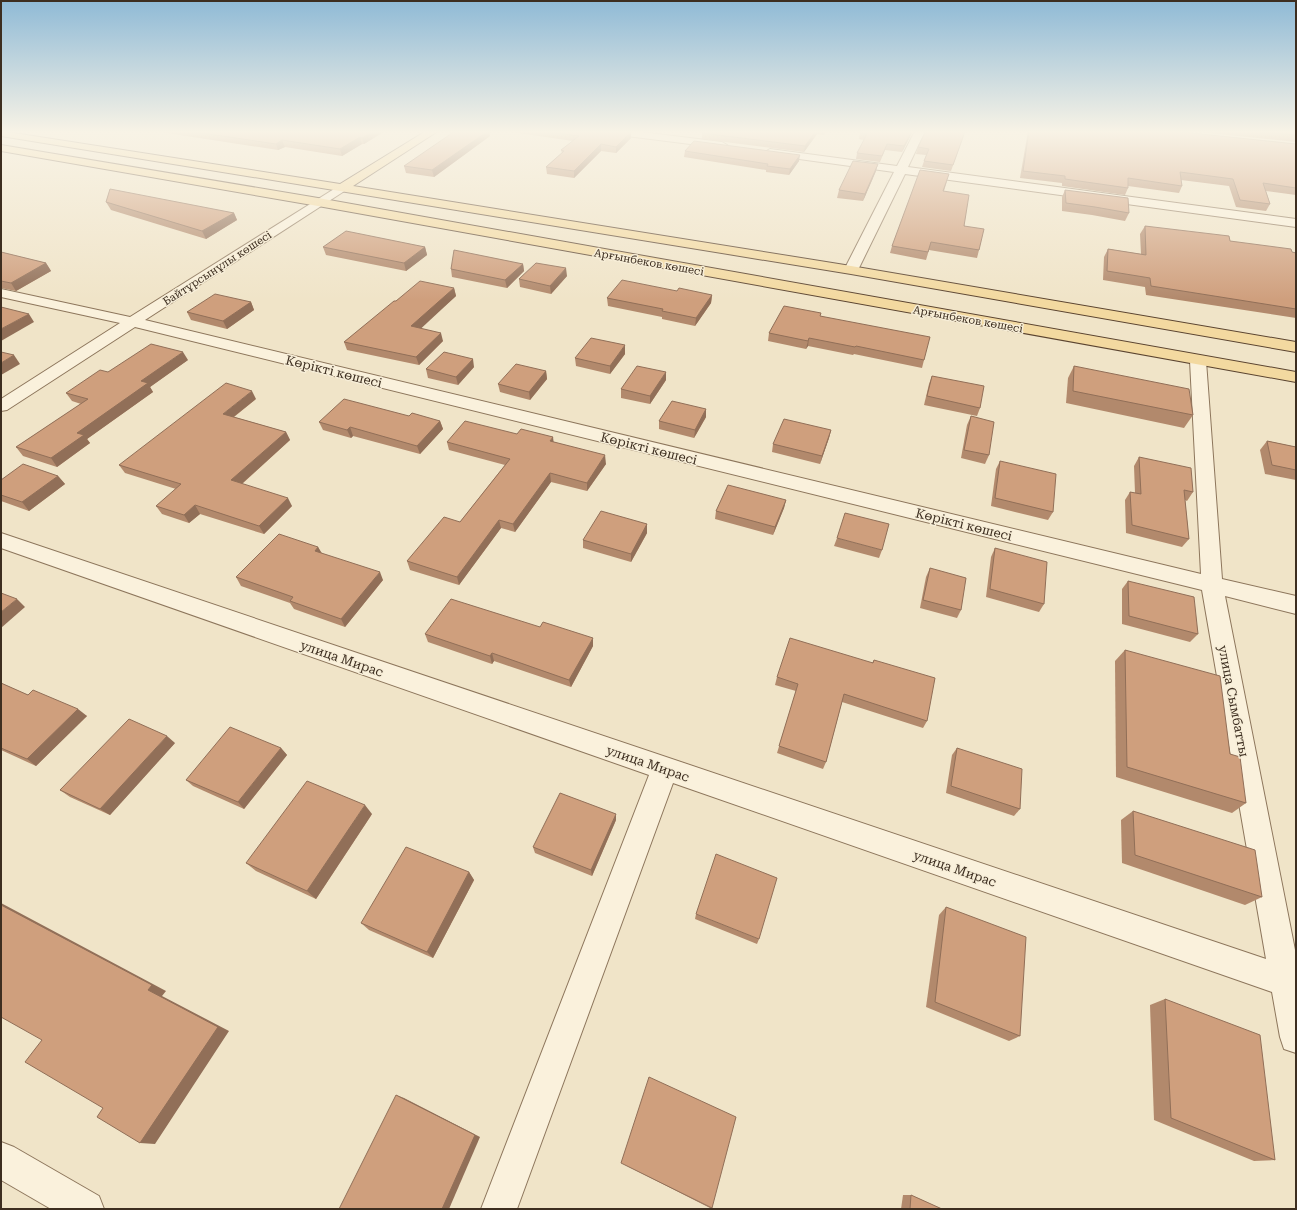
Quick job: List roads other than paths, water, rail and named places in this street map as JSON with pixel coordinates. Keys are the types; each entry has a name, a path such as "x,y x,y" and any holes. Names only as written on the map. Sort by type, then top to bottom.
{"main road":[{"name":"Арғынбеков көшесі","path":"231,187 1198,361 1296,377"},
{"name":"Арғынбеков көшесі","path":"339,187 851,270 1296,347"}],"street":[{"path":"851,270 891,187"},
{"path":"1035,187 1296,223"},
{"name":"Байтұрсынұлы көшесі","path":"1,406 342,188"},
{"name":"Көрікті көшесі","path":"1,293 134,322 1296,605"},
{"name":"улица Сымбатты","path":"1198,361 1212,585 1291,983 1296,1037"},
{"name":"улица Мирас","path":"1,540 1291,983"},
{"path":"498,1209 665,768"},
{"path":"1,1160 86,1209"}]}
